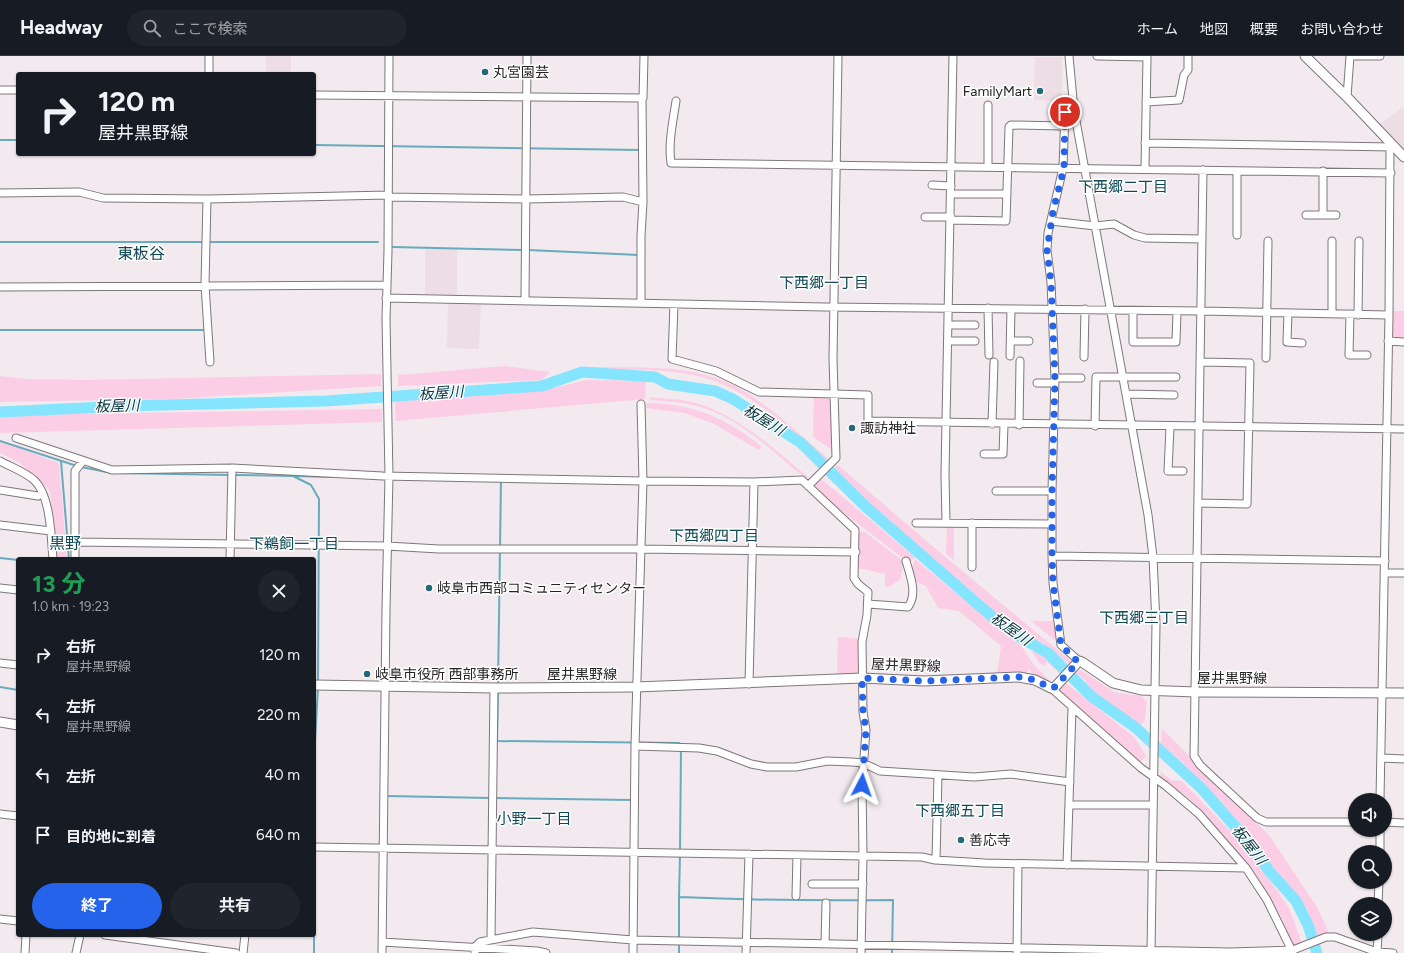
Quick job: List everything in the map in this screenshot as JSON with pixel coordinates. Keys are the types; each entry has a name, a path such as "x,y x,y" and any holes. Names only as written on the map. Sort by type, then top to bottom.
{"main road":[{"path":"1305,56 1347,97 1392,148 1404,157"},
{"path":"1053,688 1077,662"},
{"name":"屋井黒野線","path":"1077,662 1082,662 1112,683 1141,690 1196,692 1404,693"},
{"name":"屋井黒野線","path":"316,685 494,688 636,688 862,678 924,681 1019,677 1035,680 1053,688"},
{"path":"0,722 16,724"}],"street":[{"path":"209,56 209,72"},
{"path":"382,953 382,848 389,476 386,285 388,251 389,56"},
{"path":"525,300 527,56"},
{"path":"641,302 641,236 643,202 642,100 644,56"},
{"path":"810,484 836,458 834,307 838,56"},
{"path":"946,523 945,474 950,325 953,56"},
{"path":"1069,56 1074,110 1148,515 1153,557 1156,624 1151,951"},
{"path":"1097,56 1147,57 1145,169"},
{"path":"1146,102 1179,100 1184,75 1188,70 1188,56"},
{"path":"1347,97 1350,56 1380,56"},
{"path":"0,90 16,90"},
{"path":"316,95 643,98"},
{"path":"676,101 672,127 670,154 671,163 836,164 1008,168 1391,173"},
{"path":"988,105 988,167"},
{"path":"1074,110 1065,112 1064,168 1051,221 1047,250 1055,380 1052,491 1053,583 1061,645 1077,662"},
{"path":"925,217 1006,221 1009,127 1011,125 1064,126"},
{"path":"1145,143 1392,148 1380,793"},
{"path":"1203,170 1194,756 1200,765 1257,818 1266,822 1348,822"},
{"path":"1237,171 1237,235"},
{"path":"1322,171 1323,214"},
{"path":"932,185 951,186"},
{"path":"0,193 79,192 103,198 206,199 388,196 526,199 623,197 643,202"},
{"path":"951,194 1007,194"},
{"path":"206,199 205,285 210,362"},
{"path":"1306,215 1336,215"},
{"path":"1051,221 1095,226 1114,224 1134,235 1145,238 1202,239"},
{"path":"1266,358 1268,312 1268,241"},
{"path":"1332,241 1332,314"},
{"path":"1358,315 1359,241"},
{"path":"0,287 386,285"},
{"path":"386,298 834,307 1051,310 1085,309 1389,315"},
{"path":"674,304 672,359 716,371 759,392 868,395 868,422 1200,428 1250,427 1387,430 1404,429"},
{"path":"988,308 989,355"},
{"path":"1010,356 1011,309"},
{"path":"1084,357 1085,309"},
{"path":"1133,311 1133,342 1176,342 1177,312"},
{"path":"1288,313 1287,342 1302,343"},
{"path":"1350,314 1349,355 1367,356"},
{"path":"950,325 975,326"},
{"path":"949,341 975,341"},
{"path":"1011,341 1029,341"},
{"path":"1388,341 1404,342"},
{"path":"1019,425 1020,361"},
{"path":"992,424 994,362"},
{"path":"1198,503 1247,504 1250,427 1250,364 1201,362"},
{"path":"1095,426 1096,377 1176,377"},
{"path":"1037,383 1081,378"},
{"path":"1126,394 1174,395"},
{"path":"633,953 636,688 643,481 641,404"},
{"path":"984,454 1003,454 1004,425"},
{"path":"1170,427 1168,471 1183,472"},
{"path":"16,438 112,470 232,469 389,476 643,481 754,482 802,480 810,484 855,530 856,552 854,578 858,584 868,592 868,604 862,642 863,712 866,730 862,785 863,884 861,953"},
{"path":"75,557 76,471 83,461"},
{"path":"0,462 26,475 36,482 43,494 51,531 53,557"},
{"path":"230,557 232,469"},
{"path":"749,684 754,482"},
{"path":"0,490 38,496"},
{"path":"996,491 1052,491"},
{"path":"916,523 1052,524"},
{"path":"972,523 972,567"},
{"path":"0,526 51,531"},
{"path":"74,542 387,546 439,549 640,549 753,552 856,552"},
{"path":"1052,556 1385,561"},
{"path":"868,604 908,607 912,599 912,584 906,561"},
{"path":"1384,573 1404,573"},
{"path":"0,588 16,590"},
{"path":"0,663 16,665"},
{"path":"491,939 494,688"},
{"path":"1053,688 1072,708 1199,814 1246,868 1267,900 1294,951"},
{"path":"1067,865 1072,708"},
{"path":"635,746 717,750 751,764 767,767 796,767 827,761 863,763 880,771 974,777 1011,774 1070,782"},
{"path":"1381,758 1404,759"},
{"path":"936,860 938,775"},
{"path":"1070,805 1153,805"},
{"path":"0,814 16,816"},
{"path":"1392,822 1404,823"},
{"path":"317,847 635,851 698,854 922,857 936,860 1018,864 1246,868"},
{"path":"746,953 749,854"},
{"path":"796,856 796,896"},
{"path":"1017,950 1018,864"},
{"path":"812,884 863,884"},
{"path":"825,944 826,903"},
{"path":"0,919 16,921"},
{"path":"475,950 480,942 533,932 633,940 1017,950 1230,952 1294,951 1326,937 1335,937 1377,952 1393,953"},
{"path":"25,953 26,937"},
{"path":"76,953 80,937"},
{"path":"129,937 151,942 236,953"},
{"path":"243,953 244,937"},
{"path":"1377,952 1378,941"},
{"path":"382,942 475,950 546,953"}],"shaded area":[{"path":"266,56 291,56 291,72 266,72"},
{"path":"1035,57 1062,57 1062,101 1034,100"},
{"path":"1404,107 1404,152 1378,125"},
{"path":"425,249 457,249 457,297 425,297"},
{"path":"448,301 481,302 479,349 447,348"},
{"path":"1391,311 1404,311 1404,340 1391,340"},
{"path":"505,366 550,372 542,380 398,386 398,375"},
{"path":"588,367 664,368 683,370 720,379 737,387 762,403 829,459 825,462 800,438 758,404 743,394 712,380 666,371 588,370"},
{"path":"381,374 381,386 173,399 0,402 0,376 26,379 87,380"},
{"path":"586,380 646,381 645,399 396,421 395,402 555,388"},
{"path":"814,395 832,395 831,449 813,437"},
{"path":"650,397 696,403 727,416 755,434 808,477 806,479 753,435 724,417 693,405 650,400"},
{"path":"647,403 679,406 708,414 734,427 761,446 759,450 714,424 685,413 646,408"},
{"path":"382,409 382,422 0,433 0,415"},
{"path":"0,441 59,463 67,557 57,557 50,491 20,463 0,453"},
{"path":"835,466 839,466 1072,662 1071,666 1043,643 1030,641 1016,635 974,593 906,538 835,473"},
{"path":"821,479 915,557 909,563 831,503 815,485"},
{"path":"947,525 954,525 954,560 946,554"},
{"path":"859,532 865,532 903,561 901,579 890,586 885,587 885,574 858,568"},
{"path":"915,559 1022,647 1034,665 1054,685 1041,684 1028,668 1028,674 997,673 1001,646 959,611 938,608 926,586 914,581 912,568"},
{"path":"1031,621 1055,621 1056,639 1055,640"},
{"path":"838,637 860,639 858,674 837,675"},
{"path":"1033,645 1051,657 1062,676 1046,661 1045,666 1039,663 1030,648"},
{"path":"1081,670 1114,692 1141,696 1147,702 1145,720 1141,725 1091,696 1085,680 1075,672"},
{"path":"1066,683 1134,737 1146,756 1140,762 1058,690"},
{"path":"1162,729 1269,835 1317,907 1329,933 1318,937 1303,905 1247,834 1182,762 1161,744"},
{"path":"1161,772 1171,780 1182,781 1241,842 1263,870 1289,908 1302,943 1293,946 1283,920 1250,868 1227,839 1210,822 1206,814 1186,796 1160,778"}],"waterway":[{"path":"0,140 16,140"},
{"path":"316,145 640,150"},
{"path":"0,242 378,242"},
{"path":"393,247 523,250"},
{"path":"528,250 639,255"},
{"path":"0,330 206,330"},
{"name":"板屋川","path":"0,412 125,406 326,401 542,386 582,372 655,377 668,384 715,391 733,399 801,443 865,506 996,620 1021,638 1048,653 1091,696 1136,728 1202,789 1255,849 1269,871 1296,901 1308,925 1317,953"},
{"path":"0,441 77,466"},
{"path":"61,461 69,557"},
{"path":"81,467 112,473"},
{"path":"118,473 230,475"},
{"path":"234,475 293,476 311,485 319,499 318,682"},
{"path":"294,476 333,477"},
{"path":"498,685 501,480"},
{"path":"0,558 16,560"},
{"path":"0,687 16,690"},
{"path":"316,723 318,688"},
{"path":"498,692 497,741 679,743 680,745"},
{"path":"680,851 681,749"},
{"path":"387,796 490,798"},
{"path":"495,798 631,800"},
{"path":"680,855 679,897 786,900 893,900 892,953"},
{"path":"679,897 679,953"},
{"path":"314,937 314,953"}],"place":[{"name":"丸宮園芸","path":"485,72"},
{"name":"FamilyMart","path":"1040,91"},
{"name":"諏訪神社","path":"852,428"},
{"name":"岐阜市西部コミュニティセンター","path":"429,588"},
{"name":"岐阜市役所 西部事務所","path":"367,674"},
{"name":"善応寺","path":"961,840"}],"district":[{"name":"下西郷二丁目","path":"1123,187"},
{"name":"東板谷","path":"141,253"},
{"name":"下西郷一丁目","path":"824,283"},
{"name":"下西郷四丁目","path":"714,536"},
{"name":"黒野","path":"65,543"},
{"name":"下鵜飼一丁目","path":"294,544"},
{"name":"下西郷三丁目","path":"1144,618"},
{"name":"下西郷五丁目","path":"960,811"},
{"name":"小野一丁目","path":"534,819"}],"route":[{"path":"862,785 866,730 863,712 862,678 924,681 1019,677 1035,680 1051,688 1055,687 1076,662 1078,662 1077,658 1061,645 1053,583 1052,556 1052,458 1055,378 1051,282 1047,250 1048,233 1064,168 1065,112"}]}
